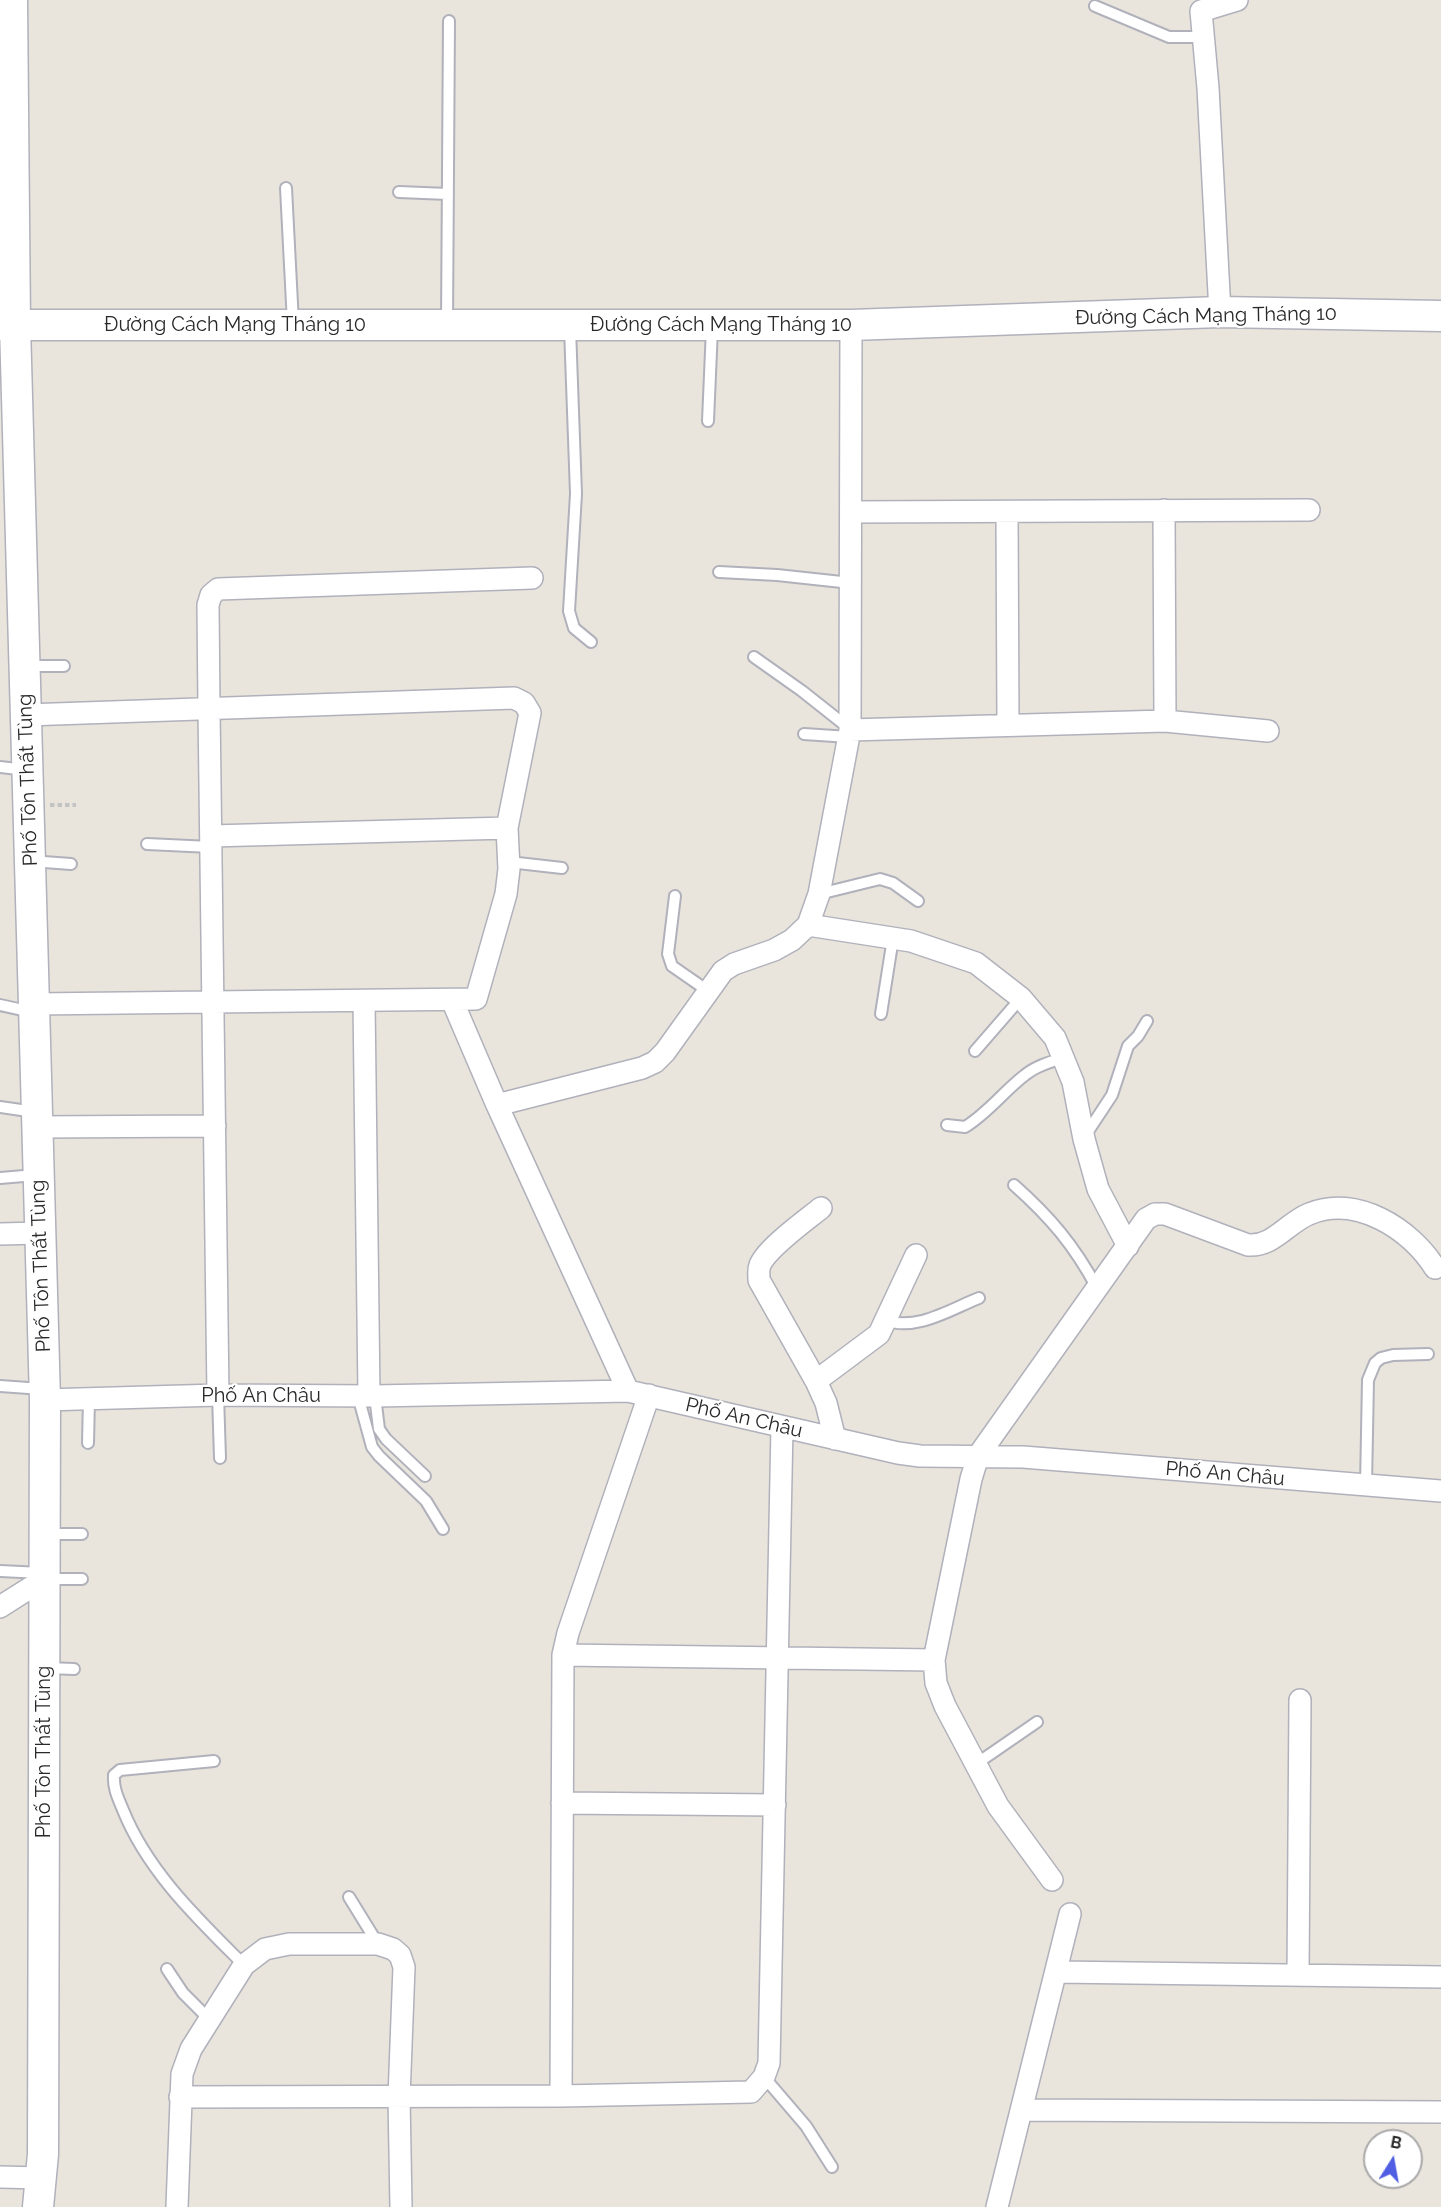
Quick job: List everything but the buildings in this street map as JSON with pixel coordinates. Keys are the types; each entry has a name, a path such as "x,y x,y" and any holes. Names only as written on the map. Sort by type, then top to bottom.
{"street":[{"name":"Phố Tôn Thất Tùng","path":"12,0 8,325 26,715 14,768 30,861 45,1394 43,2154 40,2192"},
{"path":"1220,312 1214,186 1203,37 1198,6 1237,0"},
{"name":"Đường Cách Mạng Tháng 10","path":"8,325 850,325 1220,312 1441,316"},
{"path":"497,1105 642,1068 655,1062 665,1052 723,971 734,964 774,950 792,940 808,925 819,894 850,734 852,512 850,325"},
{"path":"1164,510 1164,721"},
{"path":"852,512 1309,510"},
{"path":"1007,512 1008,725"},
{"path":"218,1395 208,605 211,595 218,589 532,578"},
{"path":"26,715 514,698 528,706 530,714 507,828 509,862 506,894 476,999 213,1003 34,1009"},
{"path":"850,734 1008,725 1164,721 1268,731"},
{"path":"211,841 507,828"},
{"path":"808,925 912,941 976,963 1021,998 1055,1038 1073,1082 1084,1139 1098,1189 1128,1246"},
{"path":"452,1000 497,1105 628,1391"},
{"path":"364,1001 367,1396"},
{"path":"37,1120 215,1126"},
{"path":"821,1208 768,1253 758,1270 759,1280 816,1381 826,1403 835,1439"},
{"path":"1052,1880 998,1806 945,1706 936,1683 934,1660 971,1479 978,1456 1146,1219 1155,1214 1165,1214 1248,1245 1259,1246 1308,1214 1329,1208 1352,1210 1381,1218 1403,1233 1426,1254 1435,1268"},
{"path":"0,1234 40,1233"},
{"path":"816,1381 879,1334 916,1255"},
{"name":"Phố An Châu","path":"45,1394 89,1399 218,1395 367,1396 628,1391 835,1439 920,1456 1023,1457 1441,1491"},
{"path":"561,2096 563,1655 568,1633 649,1395"},
{"path":"180,2097 561,2096 751,2092 764,2077 769,2063 782,1427"},
{"path":"0,1607 44,1576"},
{"path":"563,1655 934,1660"},
{"path":"1298,1975 1300,1700"},
{"path":"562,1803 775,1805"},
{"path":"997,2207 1070,1914"},
{"path":"177,2207 182,2074 191,2049 244,1965 265,1949 290,1944 378,1944 393,1949 400,1955 404,1967 399,2097 401,2207"},
{"path":"1056,1972 1441,1977"},
{"path":"1022,2110 1441,2112"},
{"path":"0,2176 40,2192"}],"lane":[{"path":"1095,6 1169,37 1203,37"},
{"path":"447,325 449,21"},
{"path":"285,188 293,325"},
{"path":"399,192 448,194"},
{"path":"570,325 576,494 569,611 574,628 591,642"},
{"path":"708,421 712,325"},
{"path":"719,572 777,575 851,583"},
{"path":"754,657 802,691 850,734"},
{"path":"24,666 64,666"},
{"path":"804,734 850,734"},
{"path":"147,844 211,841"},
{"path":"30,861 71,864"},
{"path":"509,862 562,868"},
{"path":"819,894 880,879 893,883 918,901"},
{"path":"675,896 669,961 672,966 708,991"},
{"path":"881,1014 893,938"},
{"path":"975,1051 1021,998"},
{"path":"0,1005 34,1009"},
{"path":"1084,1139 1112,1095 1128,1046 1138,1036 1147,1021"},
{"path":"947,1125 965,1127 977,1120 1025,1074 1063,1058"},
{"path":"0,1107 37,1120"},
{"path":"0,1178 39,1174"},
{"path":"1014,1185 1048,1216 1082,1259 1097,1288"},
{"path":"885,1320 897,1324 915,1324 979,1298"},
{"path":"1366,1485 1368,1380 1375,1363 1393,1355 1428,1354"},
{"path":"0,1386 45,1394"},
{"path":"218,1395 220,1458"},
{"path":"367,1396 379,1429 386,1439 425,1476"},
{"path":"367,1396 372,1447 426,1501 443,1529"},
{"path":"88,1443 89,1399"},
{"path":"44,1534 82,1534"},
{"path":"0,1570 82,1579"},
{"path":"44,1668 74,1670"},
{"path":"976,1764 1037,1722"},
{"path":"214,1761 120,1770 114,1775 114,1786 133,1835 152,1863 201,1921 244,1965"},
{"path":"349,1897 378,1944"},
{"path":"167,1969 183,1994 209,2019"},
{"path":"764,2077 806,2126 832,2167"}]}
